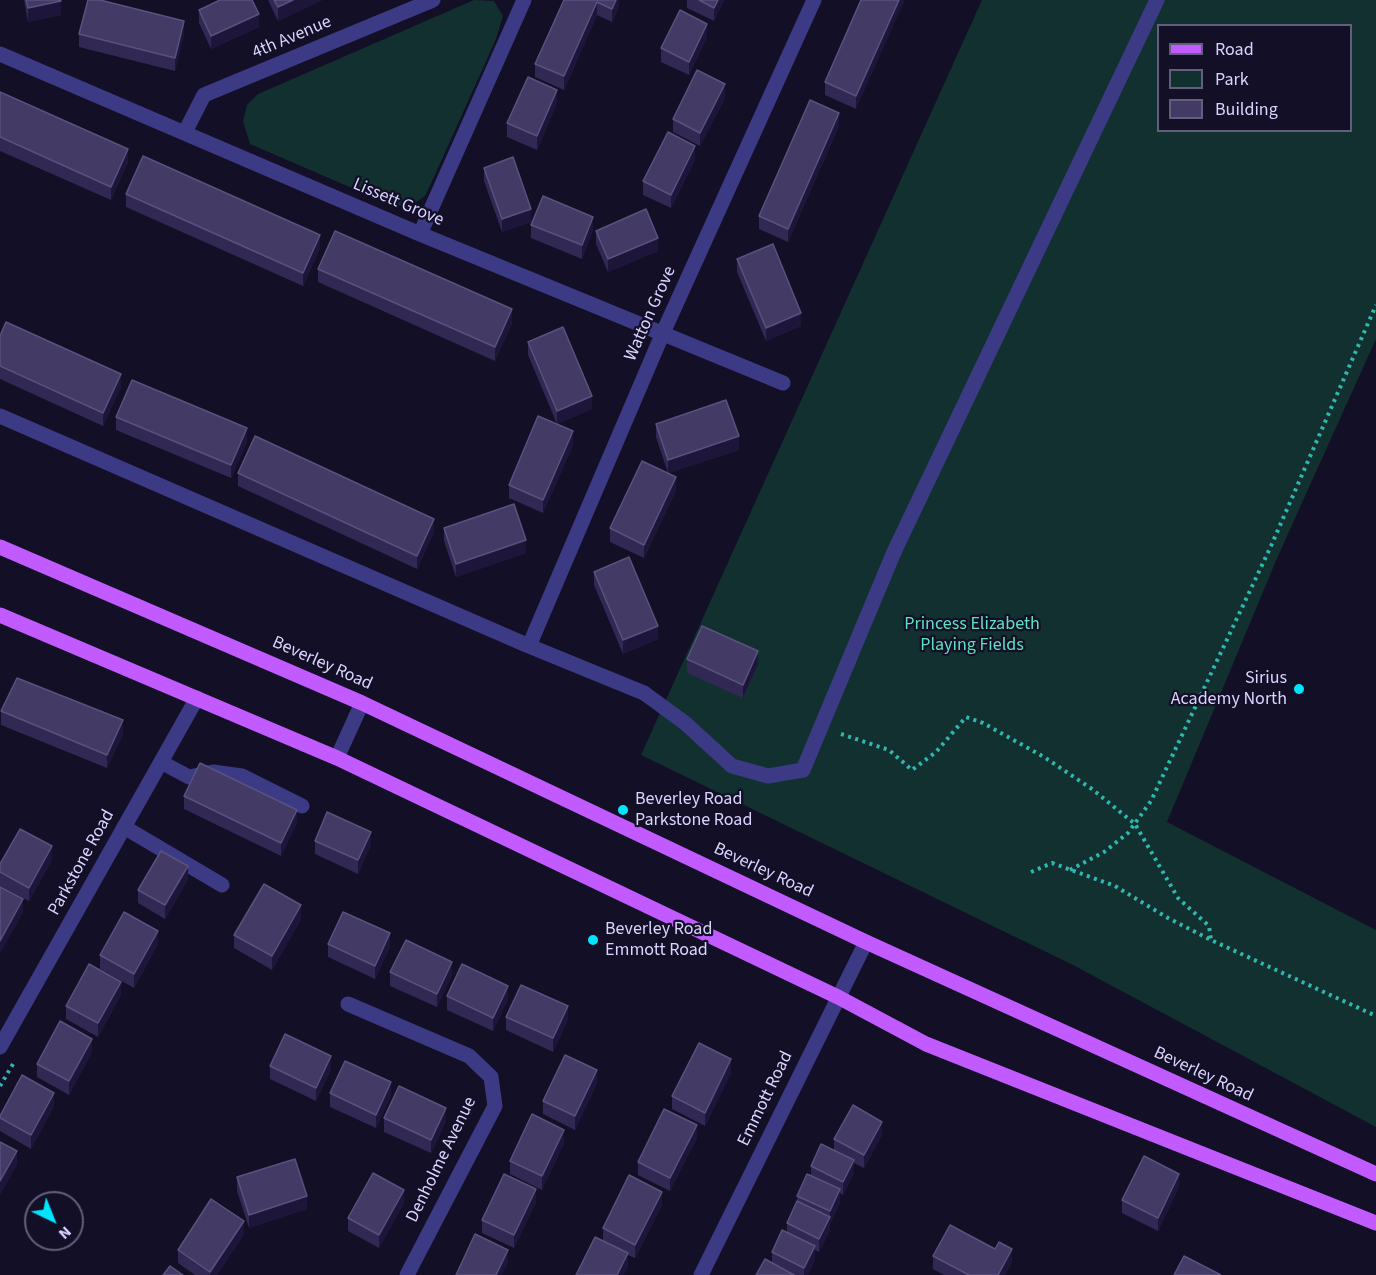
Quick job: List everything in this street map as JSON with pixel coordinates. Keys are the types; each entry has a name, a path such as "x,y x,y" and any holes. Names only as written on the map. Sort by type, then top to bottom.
{"main road":[{"name":"Beverley Road","path":"0,547 362,703 867,942 1376,1174"},
{"path":"0,615 337,758 838,997 926,1044 1376,1223"}],"street":[{"name":"4th Avenue","path":"185,132 204,95 433,0"},
{"path":"420,234 524,0"},
{"name":"Watton Grove","path":"529,646 662,335 814,0"},
{"path":"0,416 529,646 644,693 685,723 732,766 768,776 803,770 894,552 1156,0"},
{"name":"Lissett Grove","path":"0,54 420,234 783,383"},
{"name":"Parkstone Road","path":"0,1047 197,698"},
{"path":"337,758 362,703"},
{"path":"161,762 189,777 213,772 242,776 302,806"},
{"path":"124,827 222,885"},
{"name":"Emmott Road","path":"701,1275 867,942"},
{"name":"Denholme Avenue","path":"348,1004 469,1056 491,1077 495,1106 407,1275"}],"path":[{"path":"1070,870 1104,852 1128,833 1151,801 1271,546 1376,305"},
{"path":"820,726 889,750 912,770 936,752 966,717 983,723 1044,757 1092,789 1135,824 1178,898 1209,926 1211,940"},
{"path":"1031,872 1052,863 1115,886 1168,918 1211,940 1376,1016"}],"green space":[{"path":"474,0 494,1 503,16 496,39 425,196 413,204 396,206 382,201 250,144 243,121 247,105 258,94"},
{"name":"Princess Elizabeth Playing Fields","path":"982,0 1376,0 1376,339 1278,556 1167,822 1376,930 1376,1127 1073,965 641,755"}],"building":[{"path":"26,0 60,0 61,1 28,8"},
{"path":"88,0 100,0 184,21 175,58 79,34"},
{"path":"220,0 252,0 259,14 211,36 199,10"},
{"path":"274,0 293,0 278,7"},
{"path":"564,0 616,0 612,9 597,2 564,76 535,64"},
{"path":"699,0 718,0 714,8"},
{"path":"861,0 899,0 856,96 825,82"},
{"path":"680,10 707,24 689,62 661,48"},
{"path":"697,70 725,84 700,133 673,119"},
{"path":"528,77 557,90 537,136 507,123"},
{"path":"0,92 128,149 111,187 0,137"},
{"path":"810,100 839,113 788,229 759,216"},
{"path":"668,132 695,146 671,195 643,181"},
{"path":"143,156 320,235 303,273 126,194"},
{"path":"513,157 531,209 502,219 484,168"},
{"path":"543,196 593,217 582,245 531,225"},
{"path":"646,209 658,238 608,259 596,231"},
{"path":"335,231 512,309 495,347 318,269"},
{"path":"773,244 801,313 766,328 737,259"},
{"path":"6,322 121,374 103,413 0,366 0,336"},
{"path":"563,327 592,396 557,411 528,342"},
{"path":"132,380 247,428 231,465 116,417"},
{"path":"726,400 739,436 668,460 656,424"},
{"path":"538,416 573,431 543,500 509,485"},
{"path":"255,436 434,519 417,556 238,473"},
{"path":"642,461 676,477 644,545 610,528"},
{"path":"514,504 526,540 456,564 444,528"},
{"path":"629,557 658,626 623,640 594,572"},
{"path":"702,626 758,651 743,685 687,659"},
{"path":"17,678 123,720 107,755 1,711"},
{"path":"200,763 297,810 281,843 184,796"},
{"path":"327,812 371,832 358,860 315,841"},
{"path":"20,829 52,846 29,888 0,872 0,864"},
{"path":"161,851 188,866 165,905 138,890"},
{"path":"264,884 301,905 272,956 234,935"},
{"path":"0,887 23,899 0,941"},
{"path":"124,912 158,931 134,974 100,955"},
{"path":"343,912 390,933 375,966 328,944"},
{"path":"406,940 452,962 437,994 390,972"},
{"path":"89,964 121,982 98,1023 66,1006"},
{"path":"462,964 508,986 493,1018 447,996"},
{"path":"521,985 568,1006 553,1038 506,1017"},
{"path":"60,1021 92,1039 69,1081 37,1064"},
{"path":"285,1034 331,1056 316,1088 270,1066"},
{"path":"699,1043 731,1059 705,1113 672,1096"},
{"path":"565,1055 597,1070 575,1116 543,1101"},
{"path":"345,1061 391,1082 376,1115 330,1093"},
{"path":"22,1075 54,1093 31,1135 0,1118"},
{"path":"399,1086 446,1108 431,1140 384,1118"},
{"path":"853,1105 882,1122 864,1155 834,1139"},
{"path":"664,1109 697,1125 670,1178 638,1162"},
{"path":"532,1114 564,1130 542,1176 510,1161"},
{"path":"0,1142 17,1151 0,1181"},
{"path":"821,1144 854,1160 843,1182 811,1166"},
{"path":"1144,1156 1179,1174 1158,1218 1122,1200"},
{"path":"295,1159 307,1196 249,1215 237,1177"},
{"path":"373,1173 404,1190 379,1235 348,1218"},
{"path":"504,1174 536,1189 514,1235 482,1220"},
{"path":"807,1174 840,1189 830,1211 797,1196"},
{"path":"629,1175 662,1192 635,1245 603,1228"},
{"path":"211,1199 244,1221 210,1272 178,1250"},
{"path":"797,1201 830,1217 819,1239 787,1223"},
{"path":"950,1225 995,1249 999,1242 1012,1249 998,1275 969,1275 933,1256"},
{"path":"782,1230 815,1246 804,1268 772,1252"},
{"path":"475,1234 508,1250 496,1275 456,1275"},
{"path":"595,1237 628,1253 617,1275 576,1275"},
{"path":"1184,1256 1221,1275 1174,1275"},
{"path":"765,1259 794,1275 756,1275"},
{"path":"170,1266 183,1275 163,1275"}],"place":[{"name":"Sirius Academy North","path":"1299,689"},
{"name":"Beverley Road Parkstone Road","path":"623,810"},
{"name":"Beverley Road Emmott Road","path":"593,940"}]}
